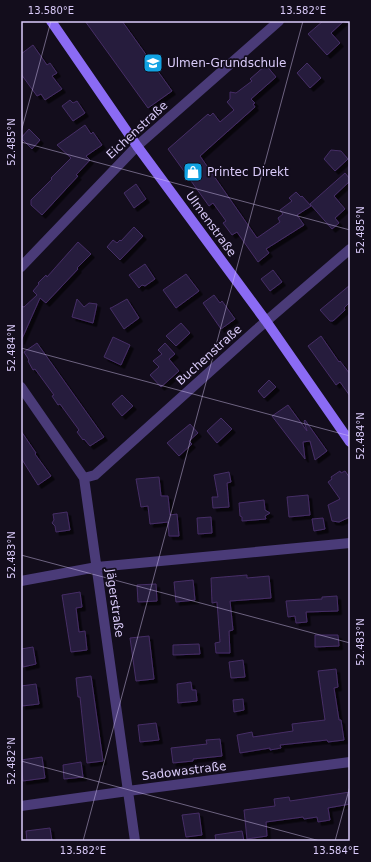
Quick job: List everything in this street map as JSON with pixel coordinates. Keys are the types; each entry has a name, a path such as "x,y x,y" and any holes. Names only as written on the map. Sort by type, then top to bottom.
{"street":[{"name":"Ulmenstraße","path":"51,21 137,146 266,321 350,442"},
{"name":"Eichenstraße","path":"21,267 137,146 279,21"},
{"name":"Buchenstraße","path":"84,478 95,475 266,321 350,249"},
{"name":"Jägerstraße","path":"21,387 84,478 135,841"},
{"path":"21,581 97,567 350,543"},
{"name":"Sadowastraße","path":"21,806 350,762"}],"building":[{"path":"85,21 122,21 172,91 148,108"},
{"path":"323,21 344,21 331,33 340,43 327,55 308,34"},
{"path":"33,45 47,65 50,63 57,73 52,76 62,89 45,100 41,94 37,96 21,74 21,54"},
{"path":"307,63 321,78 310,88 297,73"},
{"path":"266,65 276,77 251,99 255,103 253,104 255,107 200,156 257,238 280,222 278,218 283,214 280,210 292,201 289,198 296,192 311,206 297,215 304,225 266,249 269,253 258,262 237,232 232,235 223,223 226,221 213,203 209,206 168,149 208,114 210,116 213,113 220,122 234,110 227,102 230,99 230,92 236,93 252,81 250,79"},
{"path":"70,100 73,103 77,101 85,113 73,121 62,106"},
{"path":"85,125 91,134 93,132 102,145 86,156 90,160 76,175 78,176 42,215 31,205 31,200 71,158 57,145"},
{"path":"29,129 40,140 32,149 21,138"},
{"path":"331,150 341,151 348,159 335,171 324,159"},
{"path":"345,173 350,181 334,196 345,209 335,218 339,223 332,229 310,204"},
{"path":"136,184 146,199 134,208 124,193"},
{"path":"134,227 143,236 120,260 107,247 113,240 117,243 120,240 121,241"},
{"path":"78,242 91,254 46,303 40,298 21,341 21,306 24,307 37,295 33,291 39,284 38,283 46,275 47,277"},
{"path":"145,264 155,279 139,288 129,275"},
{"path":"273,270 282,282 270,291 261,279"},
{"path":"186,274 199,291 176,308 163,290"},
{"path":"350,285 350,302 344,308 345,310 333,321 330,321 320,310"},
{"path":"214,295 220,303 222,301 235,319 221,329 203,303"},
{"path":"77,299 84,307 89,303 97,304 93,323 72,317"},
{"path":"127,299 139,318 124,329 110,308"},
{"path":"181,323 190,333 176,346 166,336"},
{"path":"321,336 339,362 340,361 350,374 350,396 340,382 336,385 308,346"},
{"path":"113,337 130,345 121,365 104,357"},
{"path":"37,343 104,437 90,446 77,432 79,430 60,404 58,405 52,396 54,395 35,369 33,370 28,361 29,360 24,352"},
{"path":"165,343 175,354 169,359 179,371 161,387 150,375 159,367 153,361 162,354 158,350"},
{"path":"269,380 276,387 264,398 258,391"},
{"path":"122,395 133,406 122,416 112,404"},
{"path":"288,405 307,431 305,420 327,451 315,460 310,441 303,442 305,459 272,416"},
{"path":"221,418 232,429 217,443 207,431"},
{"path":"190,424 198,433 189,441 192,444 179,456 167,443"},
{"path":"21,431 51,476 38,485 21,458"},
{"path":"340,471 341,473 345,471 350,478 350,517 339,522 332,521 328,505 340,499 328,482 332,479 331,477"},
{"path":"229,472 231,482 227,483 229,507 213,508 212,497 218,497 214,475"},
{"path":"159,477 161,496 168,496 170,515 177,514 179,536 169,536 168,522 150,524 148,506 141,507 136,479"},
{"path":"308,495 310,515 289,517 287,497"},
{"path":"264,500 265,510 270,513 265,516 266,519 242,521 239,503"},
{"path":"67,512 70,530 56,532 55,526 52,523 54,520 53,514"},
{"path":"211,517 212,533 198,534 197,518"},
{"path":"323,518 325,529 314,531 312,519"},
{"path":"247,575 247,578 269,576 271,598 230,601 233,630 229,631 230,653 216,653 215,643 220,642 217,602 212,603 211,578"},
{"path":"193,580 195,600 176,602 174,582"},
{"path":"156,584 157,601 138,602 137,585"},
{"path":"80,592 82,607 76,608 79,632 85,631 87,650 71,652 62,595"},
{"path":"337,596 338,611 306,612 307,622 296,623 295,616 288,617 286,601 322,599 322,597"},
{"path":"315,635 338,635 339,646 315,647"},
{"path":"149,636 154,679 136,681 130,638"},
{"path":"199,644 200,654 173,655 173,645"},
{"path":"33,647 36,664 23,667 21,649"},
{"path":"243,660 245,677 231,678 229,662"},
{"path":"336,669 338,687 334,688 344,740 328,742 327,740 280,745 281,748 270,750 270,748 240,753 237,735 252,732 253,737 293,731 292,724 325,720 318,671"},
{"path":"91,676 103,761 87,763 80,697 78,697 76,678"},
{"path":"191,682 192,690 196,690 197,701 178,703 177,684"},
{"path":"36,684 39,704 22,706 21,686"},
{"path":"243,699 244,710 234,712 233,700"},
{"path":"156,723 159,740 140,742 138,725"},
{"path":"220,739 222,756 173,763 171,748 207,744 206,740"},
{"path":"42,757 45,778 23,781 21,760"},
{"path":"81,762 83,777 64,779 63,765"},
{"path":"350,792 350,804 328,808 330,820 318,822 317,817 304,819 303,817 266,822 267,836 247,839 244,810 275,806 274,799 289,797 290,801"},
{"path":"199,813 202,835 186,837 182,815"},
{"path":"50,828 52,841 27,841 26,831"},
{"path":"242,831 244,841 216,841 215,835"}],"place":[{"name":"Ulmen-Grundschule","path":"153,63"},
{"name":"Printec Direkt","path":"193,172"}]}
